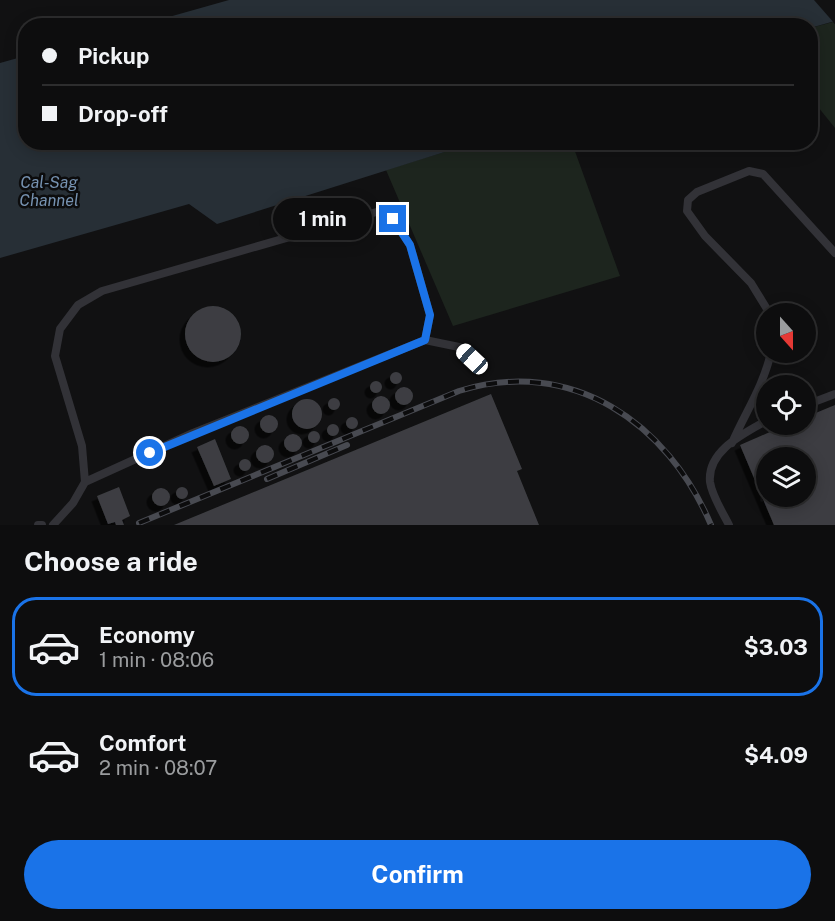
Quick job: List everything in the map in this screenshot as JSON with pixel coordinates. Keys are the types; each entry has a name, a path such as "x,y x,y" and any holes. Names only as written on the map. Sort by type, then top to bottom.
{"lane":[{"path":"763,303 751,283 705,236 687,211 688,200 697,192 749,171 763,174 835,253"},
{"path":"85,482 81,446 56,356 60,329 78,306 102,291 380,211 393,219 410,245 430,315 425,340"},
{"path":"53,525 73,503 85,482 193,433 425,340 459,347 472,359"},
{"path":"731,444 749,404 766,375 769,363"},
{"path":"816,401 835,393"},
{"path":"729,525 710,484 712,468 718,453 756,428"}],"shaded area":[{"path":"833,22 835,24 835,128 818,107 818,26"},
{"path":"450,150 575,150 620,276 453,326 386,170"}],"water":[{"path":"229,0 835,0 835,21 818,26 818,18 165,18"},
{"name":"Cal-Sag Channel","path":"18,58 18,150 451,150 217,224 189,204 0,258 0,63"}],"pier":[{"path":"814,0 835,0 835,24"}],"building":[{"path":"207,306 219,306 229,310 237,318 241,334 237,350 229,358 219,362 207,362 197,358 189,350 185,340 185,328 189,318 197,310"},
{"path":"396,372 402,378 396,384 390,378"},
{"path":"376,381 382,387 376,393 370,387"},
{"path":"400,387 408,387 413,392 411,403 400,405 395,400 395,392"},
{"path":"491,394 522,469 517,471 539,525 174,525"},
{"path":"377,396 385,396 390,401 388,412 377,414 372,409 372,401"},
{"path":"334,398 340,404 334,410 328,404"},
{"path":"307,399 318,403 322,414 318,425 307,429 296,425 292,414 296,403"},
{"path":"835,405 835,525 774,525 766,507 816,507 816,447 756,447 756,483 740,445 763,435 816,435 816,413"},
{"path":"265,415 273,415 278,420 276,431 265,433 260,428 260,420"},
{"path":"352,417 358,423 352,429 346,423"},
{"path":"333,424 339,430 333,436 327,430"},
{"path":"236,426 244,426 249,431 247,442 236,444 231,439 231,431"},
{"path":"314,431 320,437 314,443 308,437"},
{"path":"289,434 297,434 302,439 300,450 289,452 284,447 284,439"},
{"path":"215,439 231,479 214,486 197,447"},
{"path":"261,445 269,445 274,450 272,461 261,463 256,458 256,450"},
{"path":"245,459 251,465 245,471 239,465"},
{"path":"119,487 130,516 122,520 124,525 116,525 115,522 108,524 97,496"},
{"path":"182,487 188,493 182,499 176,493"},
{"path":"157,488 165,488 170,493 168,504 157,506 152,501 152,493"}],"railway":[{"path":"139,523 459,391 501,383 540,383 577,391 611,407 642,429 669,456 692,489 711,525"},
{"path":"267,479 347,445"}],"route":[{"path":"150,453 193,433 425,340 430,315 410,245 393,219"}]}
